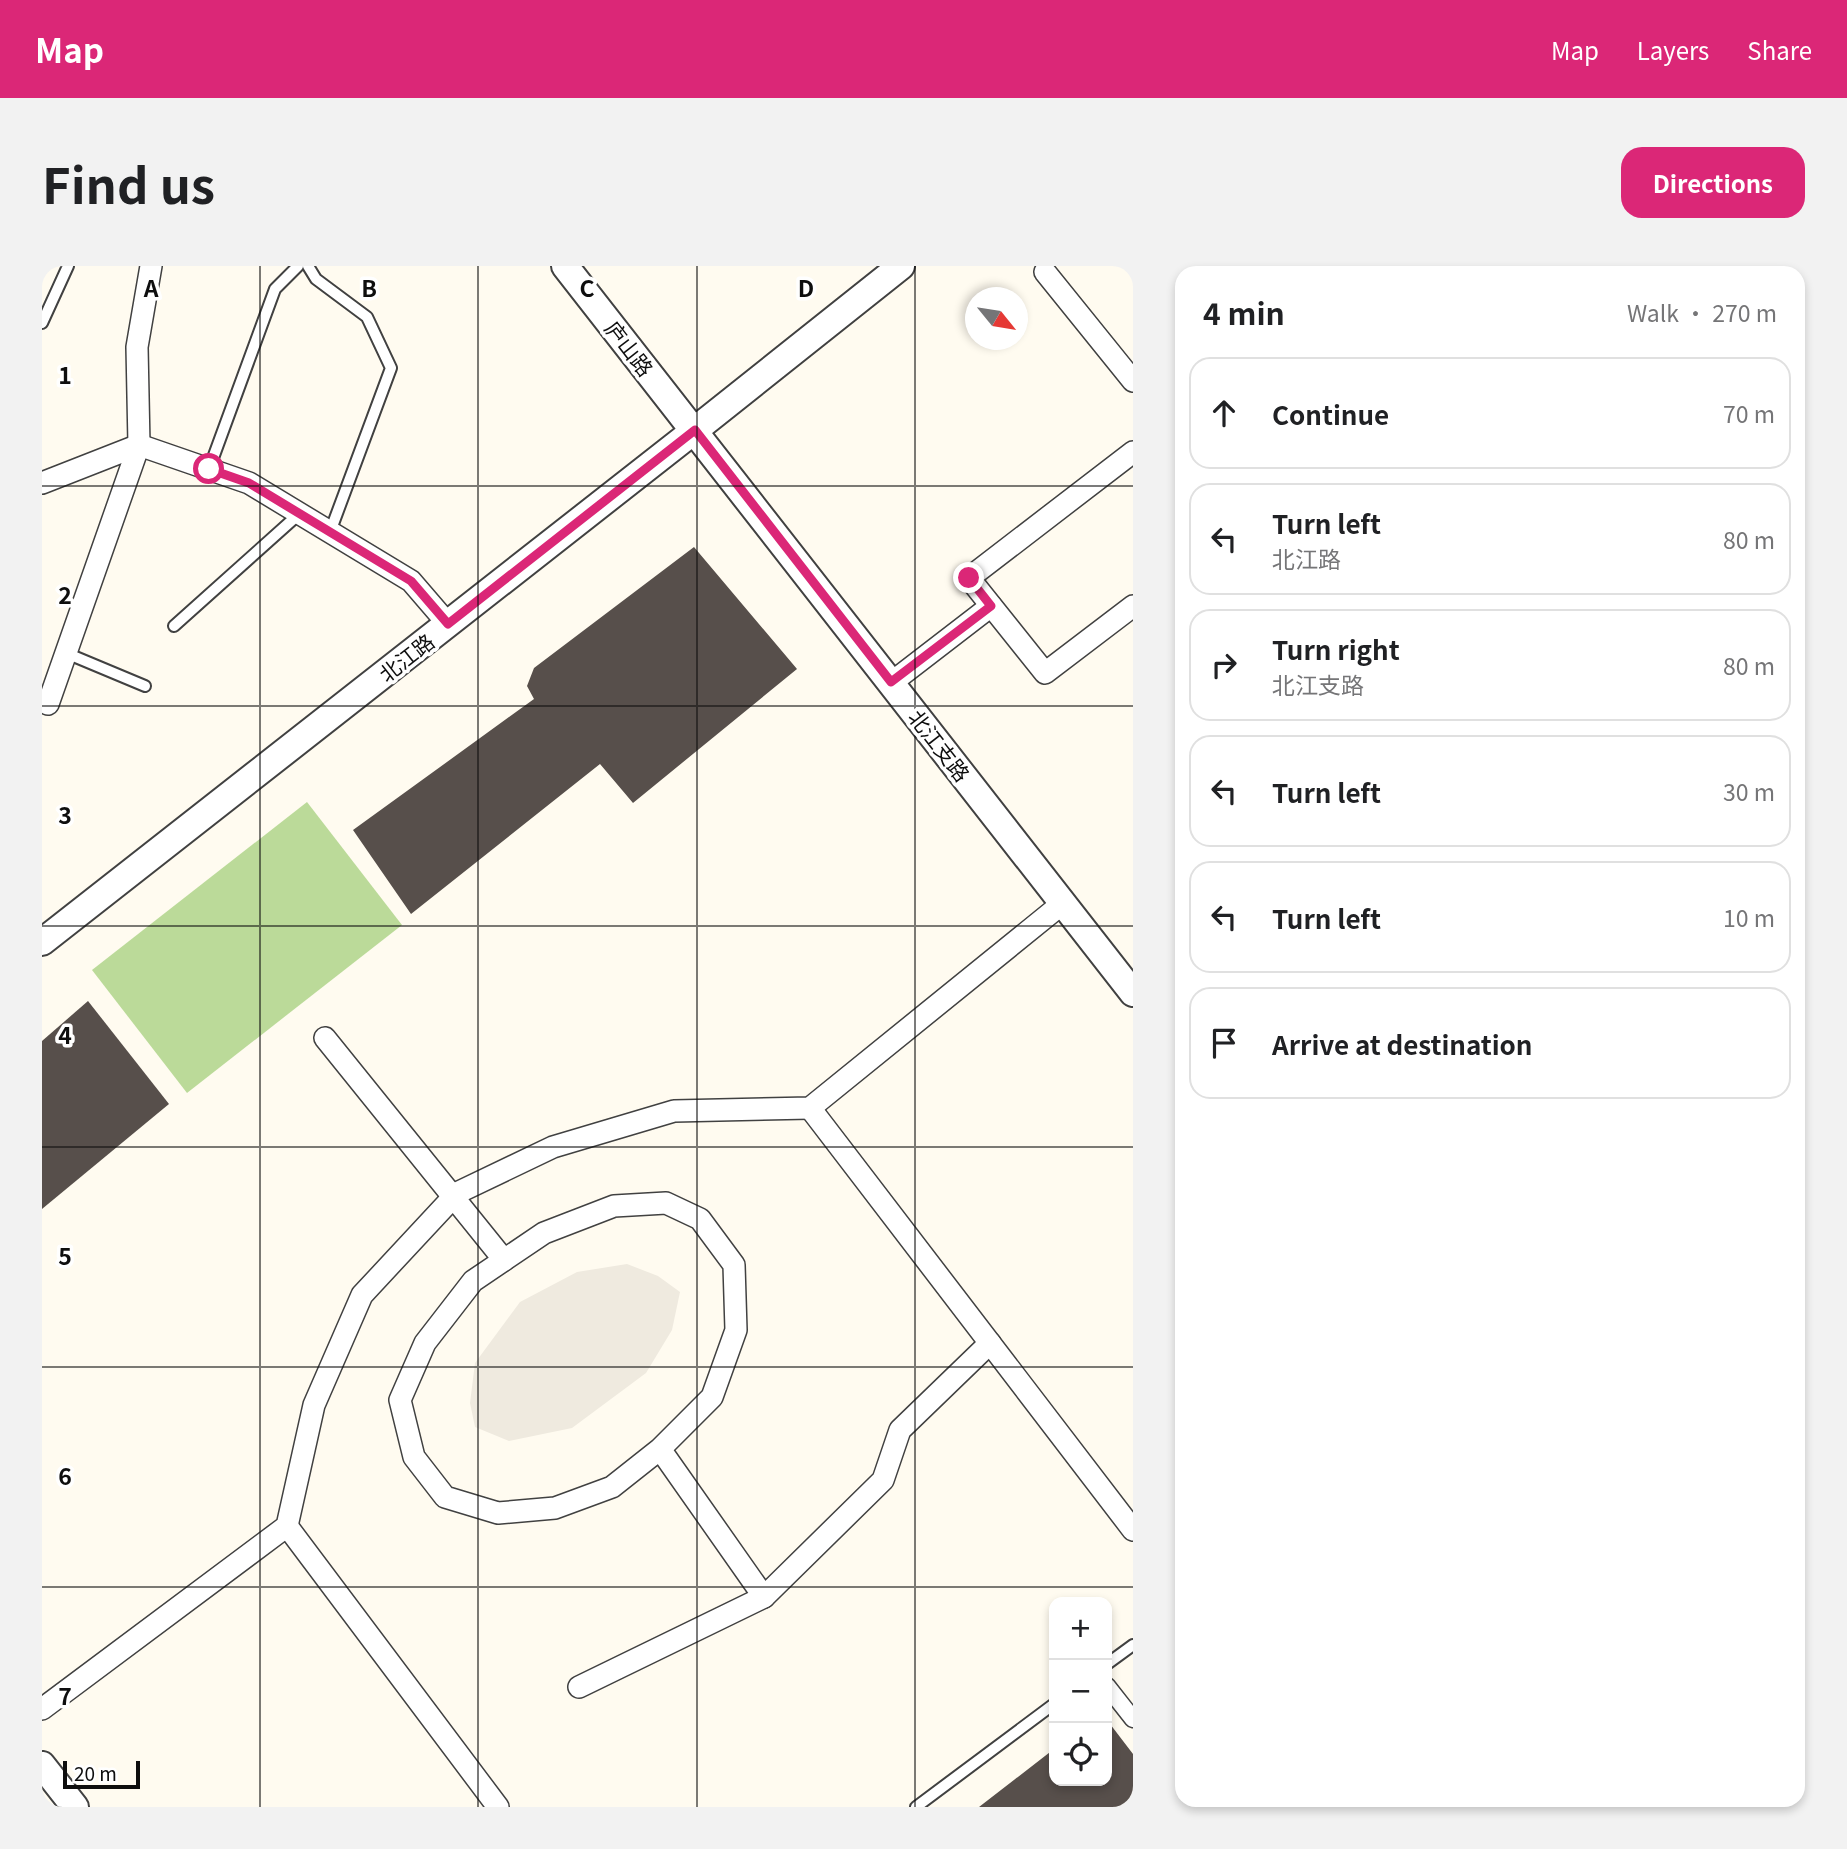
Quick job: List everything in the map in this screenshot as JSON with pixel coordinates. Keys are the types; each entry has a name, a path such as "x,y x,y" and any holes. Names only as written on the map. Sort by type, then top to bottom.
{"street":[{"name":"庐山路","path":"565,266 695,430"},
{"name":"北江路","path":"42,942 901,266"},
{"path":"44,708 139,445 136,347 148,268"},
{"path":"1045,272 1133,381"},
{"name":"北江支路","path":"695,430 1133,993"},
{"path":"42,482 139,445 209,469 249,483 411,581 448,624"},
{"path":"1133,452 969,578 1045,673 1133,606"},
{"path":"891,682 991,606"},
{"path":"42,1709 287,1526 314,1405 362,1295 457,1193 553,1147 674,1111 810,1108 1063,903"},
{"path":"325,1038 504,1260"},
{"path":"810,1108 1133,1530"},
{"path":"666,1203 700,1219 734,1265 736,1330 712,1397 660,1449 612,1487 555,1508 498,1513 446,1497 414,1457 400,1400 425,1343 473,1281 544,1233 614,1206 666,1203"},
{"path":"579,1687 764,1597 883,1480 900,1430 990,1343"},
{"path":"660,1449 764,1597"},
{"path":"287,1526 498,1807"},
{"path":"1112,1692 1133,1719"},
{"path":"42,1765 75,1807"}],"lane":[{"path":"42,323 68,266"},
{"path":"209,469 275,289 298,266"},
{"path":"307,266 316,279 368,317 391,368 330,532"},
{"path":"174,626 299,513"},
{"path":"66,653 145,687"},
{"path":"1112,1660 1133,1645"},
{"path":"916,1807 1049,1708"}],"green space":[{"path":"307,802 402,925 187,1093 92,970"}],"shaded area":[{"path":"627,1264 658,1276 680,1292 672,1330 646,1373 572,1428 509,1441 475,1427 470,1403 475,1363 520,1302 577,1272"}],"building":[{"path":"694,547 797,669 633,803 600,764 411,914 353,830 534,699 527,686 534,668"},
{"path":"88,1001 169,1104 42,1209 42,1041"},
{"path":"1112,1727 1133,1754 1133,1807 979,1807 1049,1753 1049,1786 1112,1786"}],"route":[{"path":"209,469 249,483 411,581 448,624 695,430 891,682 991,606 969,578"}]}
